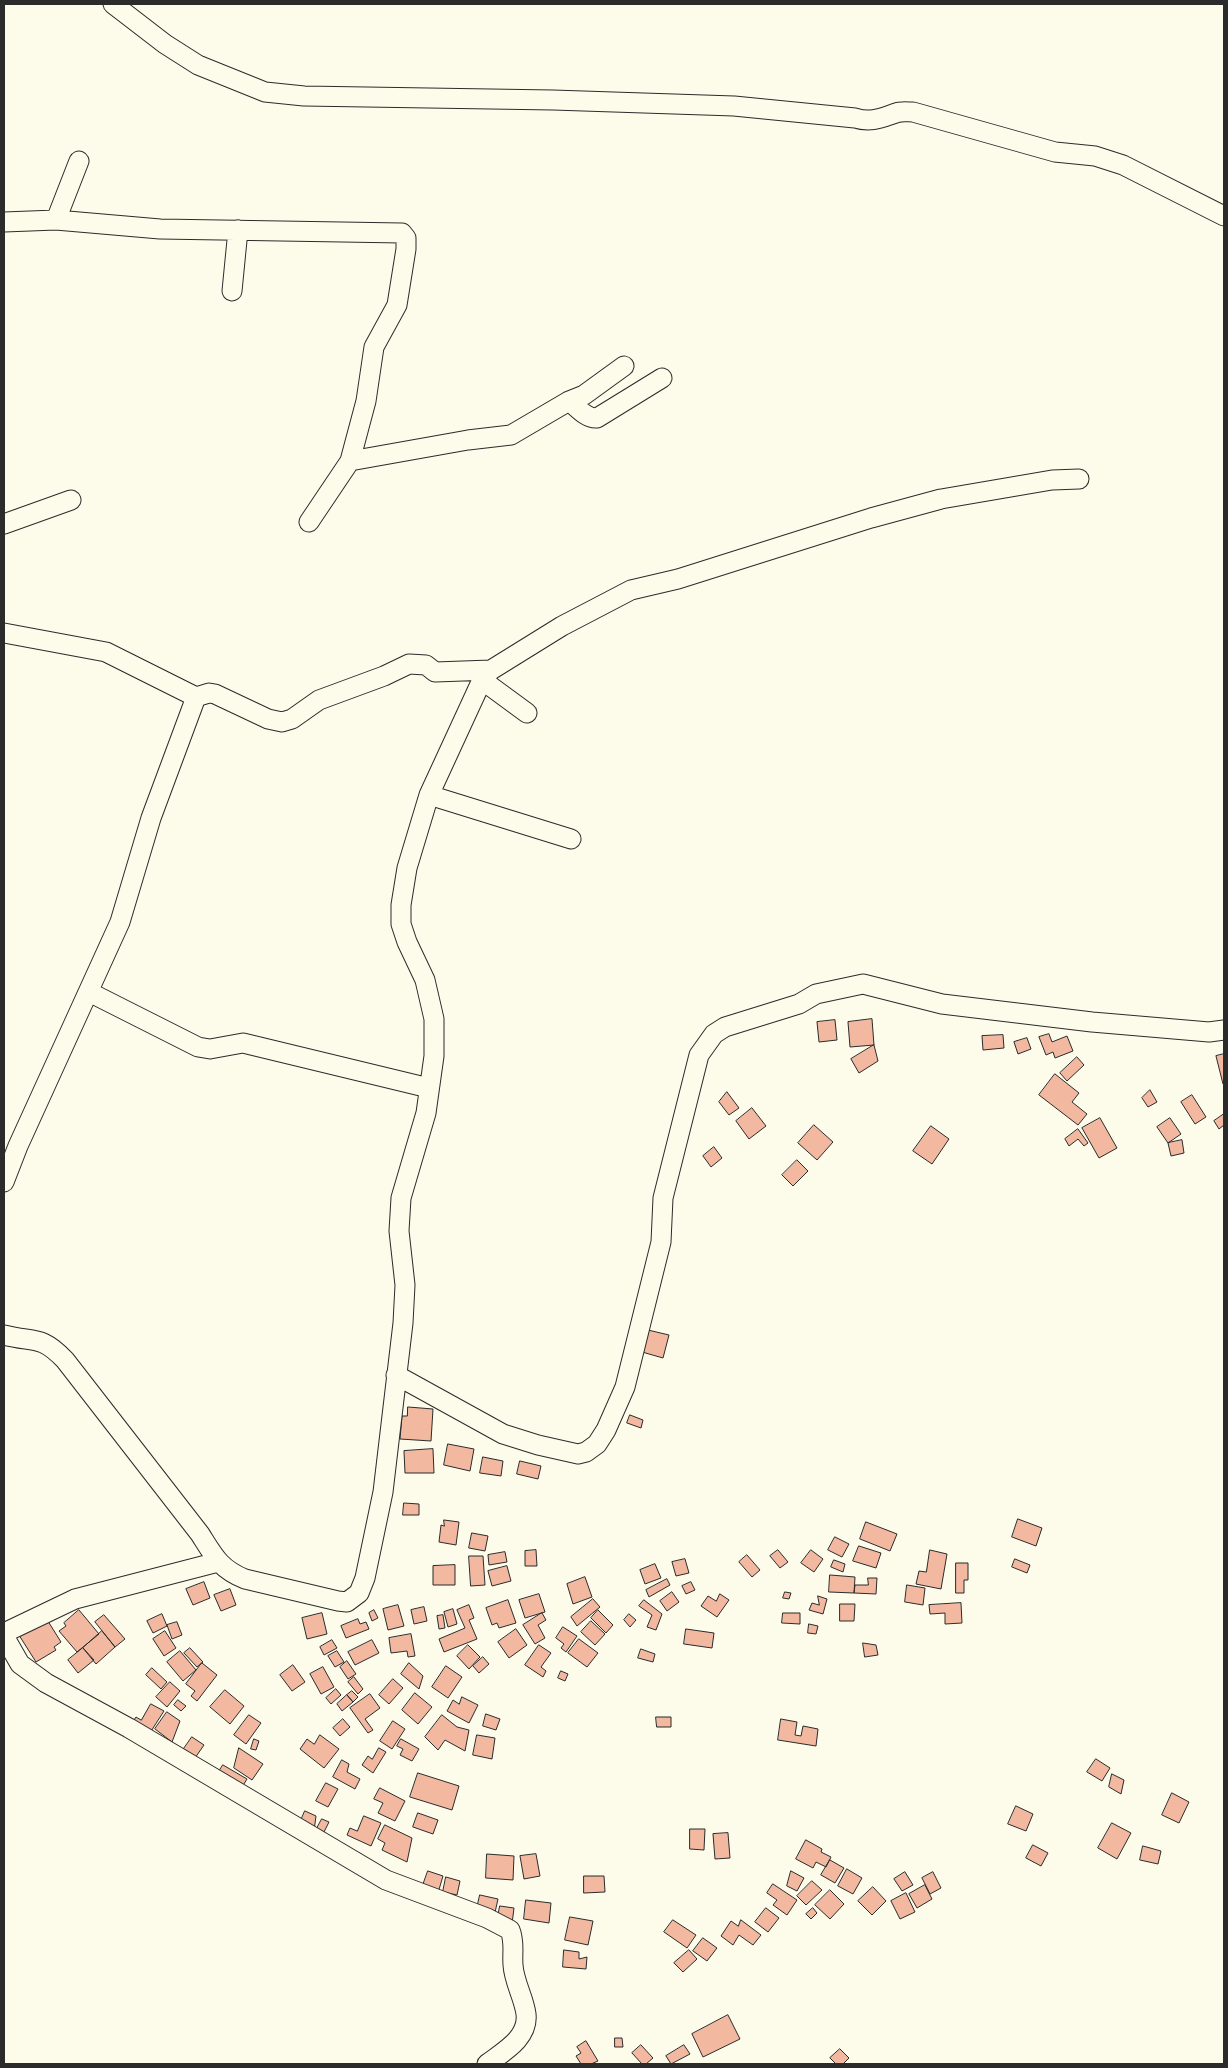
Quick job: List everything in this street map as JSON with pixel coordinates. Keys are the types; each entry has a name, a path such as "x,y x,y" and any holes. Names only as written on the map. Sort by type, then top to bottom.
{"street":[{"path":"113,4 165,44 198,65 265,92 304,96 543,100 734,106 856,118 866,122 885,118 897,112 913,112 1055,152 1095,156 1123,165 1224,216"},
{"path":"56,220 79,161"},
{"path":"4,222 56,220 160,228 402,233 406,238 397,304 374,346 366,401 350,461 309,522"},
{"path":"232,292 238,230"},
{"path":"350,461 468,440 511,435 569,400 584,395 624,366"},
{"path":"569,400 587,416 597,418 662,378"},
{"path":"4,1335 32,1338 52,1346 65,1360 200,1534 218,1562 232,1574 245,1580 338,1601 347,1602 359,1593 365,1578 383,1492 403,1323 405,1285 399,1231 401,1198 426,1113 434,1056 434,1019 425,980 407,942 401,924 401,905 407,868 429,795 487,675 562,626 631,590 678,579 871,518 941,500 1052,480 1079,479"},
{"path":"4,524 72,500"},
{"path":"4,634 106,652 196,697 209,693 215,694 268,719 282,722 292,719 319,700 384,676 410,664 426,665 435,672 487,675 527,713"},
{"path":"4,1182 18,1146 120,922 150,818 196,697"},
{"path":"429,795 571,838"},
{"path":"396,1375 503,1434 538,1445 578,1454 586,1452 597,1444 606,1430 625,1388 630,1370 661,1242 663,1198 699,1054 714,1034 725,1027 799,1004 816,994 863,984 942,1004 1092,1022 1209,1032 1224,1030"},
{"path":"89,992 198,1047 210,1048 243,1043 429,1088"},
{"path":"218,1562 75,1599 4,1635 20,1664 46,1683 129,1728 386,1880 487,1918 510,1930 514,1946 513,1965 526,2014 525,2028 521,2035 506,2050 487,2064"}],"building":[{"path":"872,1019 874,1045 850,1047 848,1022"},
{"path":"835,1020 837,1040 819,1042 817,1022"},
{"path":"1049,1034 1052,1042 1067,1036 1073,1051 1055,1058 1053,1052 1046,1055 1039,1037"},
{"path":"1003,1035 1004,1048 983,1050 982,1036"},
{"path":"1027,1038 1031,1049 1018,1054 1014,1042"},
{"path":"874,1045 878,1061 859,1073 851,1059"},
{"path":"1224,1054 1224,1084 1223,1084 1216,1056"},
{"path":"1077,1057 1084,1065 1067,1081 1060,1073"},
{"path":"1055,1074 1079,1093 1072,1102 1087,1114 1078,1125 1039,1095"},
{"path":"1150,1090 1157,1102 1148,1107 1142,1098"},
{"path":"727,1092 739,1108 729,1115 719,1102"},
{"path":"1192,1095 1206,1117 1195,1124 1181,1102"},
{"path":"752,1108 766,1126 749,1139 736,1121"},
{"path":"1224,1114 1224,1125 1219,1129 1214,1121"},
{"path":"1100,1118 1117,1148 1099,1158 1082,1128"},
{"path":"1170,1118 1181,1134 1168,1143 1157,1127"},
{"path":"814,1125 833,1142 817,1160 798,1143"},
{"path":"931,1126 949,1139 932,1164 913,1151"},
{"path":"1078,1129 1088,1143 1084,1146 1078,1139 1069,1146 1065,1139"},
{"path":"1182,1140 1184,1153 1171,1156 1168,1143"},
{"path":"714,1147 722,1158 711,1167 703,1156"},
{"path":"797,1160 808,1171 793,1186 782,1175"},
{"path":"648,1330 669,1335 663,1358 642,1352"},
{"path":"408,1407 433,1409 431,1441 400,1439 402,1416 407,1416"},
{"path":"630,1415 643,1420 641,1428 627,1423"},
{"path":"448,1444 474,1449 470,1471 444,1465"},
{"path":"433,1449 434,1473 405,1473 404,1451"},
{"path":"483,1457 503,1461 501,1476 480,1473"},
{"path":"520,1461 541,1466 538,1479 517,1474"},
{"path":"404,1503 419,1504 419,1515 403,1515"},
{"path":"1018,1519 1042,1528 1036,1546 1012,1537"},
{"path":"444,1520 459,1522 456,1545 439,1542 441,1525 444,1526"},
{"path":"866,1522 897,1534 890,1551 860,1539"},
{"path":"472,1533 488,1536 485,1551 469,1548"},
{"path":"835,1537 849,1544 842,1557 828,1550"},
{"path":"859,1546 881,1553 876,1568 853,1561"},
{"path":"536,1550 537,1566 525,1566 525,1551"},
{"path":"778,1550 788,1562 780,1568 770,1556"},
{"path":"811,1550 823,1559 814,1572 801,1563"},
{"path":"930,1550 947,1554 941,1589 916,1584 919,1571 926,1572"},
{"path":"505,1552 507,1562 489,1565 488,1555"},
{"path":"747,1555 760,1570 752,1577 739,1562"},
{"path":"469,1556 483,1556 485,1585 471,1586"},
{"path":"685,1559 689,1573 676,1576 672,1562"},
{"path":"1015,1559 1030,1565 1027,1573 1012,1567"},
{"path":"834,1560 845,1564 843,1572 831,1567"},
{"path":"956,1563 968,1563 968,1580 964,1580 964,1593 956,1593"},
{"path":"655,1564 661,1578 645,1584 640,1570"},
{"path":"455,1565 455,1585 433,1585 433,1566"},
{"path":"507,1566 511,1581 492,1586 488,1571"},
{"path":"830,1575 855,1577 854,1593 829,1592"},
{"path":"585,1577 592,1597 573,1604 567,1584"},
{"path":"868,1578 877,1578 876,1594 854,1593 855,1585 868,1585"},
{"path":"667,1579 670,1585 649,1597 646,1590"},
{"path":"204,1582 210,1598 193,1605 186,1589"},
{"path":"691,1582 695,1590 686,1594 682,1586"},
{"path":"907,1585 925,1588 923,1605 905,1602"},
{"path":"230,1589 236,1605 221,1611 214,1595"},
{"path":"672,1592 679,1602 667,1611 660,1601"},
{"path":"785,1592 791,1593 789,1599 783,1598"},
{"path":"539,1594 545,1612 525,1618 519,1600"},
{"path":"720,1594 729,1600 717,1617 701,1606 708,1596 716,1601"},
{"path":"818,1596 827,1599 823,1614 809,1610 812,1603 819,1605"},
{"path":"593,1599 600,1607 577,1626 571,1617"},
{"path":"508,1600 516,1623 499,1628 497,1623 492,1625 486,1608"},
{"path":"644,1600 662,1614 656,1630 647,1627 652,1615 639,1606"},
{"path":"961,1603 962,1623 945,1624 945,1613 930,1614 929,1605"},
{"path":"840,1604 855,1604 854,1621 840,1621"},
{"path":"398,1605 404,1626 388,1630 383,1609"},
{"path":"469,1605 474,1618 469,1620 477,1639 444,1652 439,1639 465,1628 457,1610"},
{"path":"424,1607 427,1621 414,1624 411,1610"},
{"path":"453,1609 457,1624 448,1627 444,1612"},
{"path":"79,1610 99,1634 77,1652 59,1631 66,1626 64,1623"},
{"path":"374,1610 378,1618 372,1621 369,1613"},
{"path":"598,1610 613,1625 606,1633 591,1618"},
{"path":"322,1613 327,1634 307,1639 302,1618"},
{"path":"542,1613 546,1620 538,1625 545,1638 535,1644 523,1625"},
{"path":"783,1613 800,1613 800,1624 782,1623"},
{"path":"162,1614 167,1626 153,1633 147,1621"},
{"path":"629,1614 636,1620 630,1627 624,1620"},
{"path":"104,1615 125,1639 115,1647 95,1622"},
{"path":"443,1615 445,1628 439,1629 437,1616"},
{"path":"46,1618 61,1642 54,1647 56,1650 36,1662 17,1632"},
{"path":"358,1619 360,1624 366,1622 369,1629 346,1638 341,1626"},
{"path":"591,1621 605,1634 595,1645 581,1632"},
{"path":"177,1622 182,1635 172,1639 167,1625"},
{"path":"809,1624 818,1626 816,1634 808,1633"},
{"path":"563,1627 577,1636 566,1652 561,1648 564,1644 556,1638"},
{"path":"516,1629 527,1645 509,1658 498,1642"},
{"path":"686,1629 714,1633 712,1648 684,1644"},
{"path":"102,1631 115,1647 96,1664 83,1648"},
{"path":"165,1631 176,1648 164,1656 153,1639"},
{"path":"411,1634 415,1656 408,1657 407,1651 391,1653 389,1638"},
{"path":"579,1639 598,1653 587,1667 568,1653"},
{"path":"332,1640 337,1648 324,1655 320,1647"},
{"path":"372,1640 379,1653 355,1665 348,1652"},
{"path":"863,1643 876,1645 878,1655 865,1657"},
{"path":"468,1645 480,1657 469,1669 457,1656"},
{"path":"539,1645 551,1653 541,1667 546,1671 543,1677 525,1665"},
{"path":"83,1648 94,1660 78,1673 68,1660"},
{"path":"190,1648 203,1662 197,1667 184,1653"},
{"path":"641,1649 655,1654 653,1662 638,1658"},
{"path":"180,1651 196,1670 183,1681 167,1662"},
{"path":"337,1651 344,1662 335,1667 328,1656"},
{"path":"483,1657 489,1664 479,1673 473,1666"},
{"path":"347,1661 356,1674 348,1679 340,1667"},
{"path":"202,1663 217,1675 197,1701 191,1696 195,1691 186,1684"},
{"path":"409,1663 423,1676 419,1689 401,1674"},
{"path":"293,1665 305,1682 292,1691 280,1675"},
{"path":"446,1666 462,1677 448,1698 432,1687"},
{"path":"323,1667 334,1687 321,1694 310,1674"},
{"path":"152,1668 167,1682 161,1689 146,1675"},
{"path":"561,1671 568,1674 565,1681 558,1678"},
{"path":"354,1677 363,1689 358,1694 348,1682"},
{"path":"393,1679 403,1688 389,1704 379,1695"},
{"path":"170,1682 180,1691 167,1707 156,1697"},
{"path":"336,1689 341,1695 331,1704 326,1698"},
{"path":"225,1690 244,1706 230,1724 210,1707"},
{"path":"352,1691 358,1697 353,1702 347,1695"},
{"path":"415,1693 432,1707 418,1724 402,1710"},
{"path":"370,1694 380,1708 365,1719 373,1730 368,1733 350,1708"},
{"path":"347,1695 353,1702 342,1711 337,1704"},
{"path":"462,1697 478,1705 469,1723 447,1711 453,1700 459,1704"},
{"path":"178,1700 186,1706 181,1711 174,1705"},
{"path":"151,1704 164,1711 146,1739 129,1728 136,1717 141,1720"},
{"path":"167,1712 180,1721 172,1742 155,1729"},
{"path":"486,1714 500,1719 496,1730 483,1726"},
{"path":"249,1715 261,1723 246,1744 234,1735"},
{"path":"442,1715 457,1727 469,1730 465,1751 445,1740 438,1750 425,1737"},
{"path":"656,1717 671,1717 671,1727 657,1727"},
{"path":"343,1719 350,1727 340,1736 333,1728"},
{"path":"781,1719 797,1722 795,1735 801,1736 803,1726 818,1729 816,1746 778,1740"},
{"path":"393,1721 405,1729 392,1749 380,1741"},
{"path":"320,1735 339,1749 324,1768 300,1749 307,1739 314,1744"},
{"path":"477,1735 495,1738 492,1759 473,1755"},
{"path":"192,1737 204,1745 195,1758 183,1750"},
{"path":"254,1739 259,1741 256,1750 251,1749"},
{"path":"401,1739 419,1749 412,1761 400,1755 403,1749 397,1746"},
{"path":"239,1748 263,1764 252,1780 234,1768"},
{"path":"379,1748 386,1752 373,1773 362,1765 368,1756 372,1759"},
{"path":"1096,1759 1110,1768 1102,1781 1087,1772"},
{"path":"342,1760 349,1764 347,1772 360,1779 355,1789 333,1777"},
{"path":"223,1765 247,1779 239,1792 215,1778"},
{"path":"418,1773 459,1786 452,1810 410,1797"},
{"path":"1112,1774 1124,1780 1121,1794 1109,1787"},
{"path":"326,1783 338,1789 328,1807 316,1801"},
{"path":"380,1788 405,1801 395,1821 378,1813 383,1803 374,1799"},
{"path":"1172,1793 1189,1802 1179,1823 1162,1815"},
{"path":"1016,1806 1033,1814 1026,1831 1008,1824"},
{"path":"305,1811 316,1816 314,1831 299,1825"},
{"path":"418,1813 438,1820 433,1834 413,1827"},
{"path":"364,1816 381,1823 371,1846 347,1835 350,1828 357,1831"},
{"path":"322,1819 329,1822 322,1836 315,1832"},
{"path":"1112,1823 1131,1833 1117,1859 1098,1848"},
{"path":"385,1825 412,1838 407,1862 382,1850 385,1843 378,1839"},
{"path":"690,1829 705,1829 704,1850 690,1849"},
{"path":"728,1833 730,1858 715,1859 713,1834"},
{"path":"806,1840 822,1849 821,1852 831,1857 826,1867 816,1862 813,1868 796,1859"},
{"path":"1033,1845 1048,1853 1041,1866 1026,1858"},
{"path":"1143,1846 1161,1851 1158,1864 1140,1860"},
{"path":"487,1854 514,1856 513,1880 486,1878"},
{"path":"536,1854 540,1876 524,1879 520,1856"},
{"path":"830,1860 844,1868 835,1883 821,1875"},
{"path":"847,1869 862,1878 853,1894 838,1886"},
{"path":"428,1871 443,1876 438,1893 422,1888"},
{"path":"791,1871 804,1878 797,1891 787,1886"},
{"path":"905,1872 913,1885 902,1891 894,1879"},
{"path":"933,1872 941,1888 930,1894 922,1878"},
{"path":"584,1876 604,1876 605,1892 584,1893"},
{"path":"446,1877 460,1881 457,1895 443,1892"},
{"path":"812,1881 822,1890 806,1905 797,1896"},
{"path":"773,1884 797,1900 787,1915 773,1905 777,1900 767,1893"},
{"path":"925,1885 932,1899 917,1908 909,1894"},
{"path":"873,1887 886,1901 872,1915 858,1901"},
{"path":"830,1890 844,1904 830,1919 815,1905"},
{"path":"906,1893 915,1912 900,1919 891,1901"},
{"path":"480,1895 498,1899 494,1917 476,1913"},
{"path":"526,1900 551,1903 549,1923 524,1919"},
{"path":"500,1906 514,1908 512,1924 497,1922"},
{"path":"766,1908 779,1918 768,1932 755,1922"},
{"path":"813,1908 817,1913 811,1919 806,1914"},
{"path":"570,1917 593,1921 588,1945 565,1940"},
{"path":"673,1920 696,1935 687,1948 664,1932"},
{"path":"741,1920 761,1935 753,1945 739,1935 733,1945 721,1936 731,1921 738,1926"},
{"path":"703,1938 717,1948 707,1961 693,1951"},
{"path":"564,1950 579,1952 579,1959 587,1957 586,1969 563,1967"},
{"path":"689,1950 697,1959 683,1972 674,1963"},
{"path":"728,2015 740,2039 703,2057 692,2034"},
{"path":"615,2038 622,2038 623,2047 615,2047"},
{"path":"586,2041 598,2061 591,2064 581,2064 576,2056 581,2053 577,2047"},
{"path":"641,2045 653,2058 646,2064 642,2064 632,2053"},
{"path":"684,2045 690,2054 671,2064 666,2056"},
{"path":"840,2049 849,2058 843,2064 836,2064 830,2058"}]}
